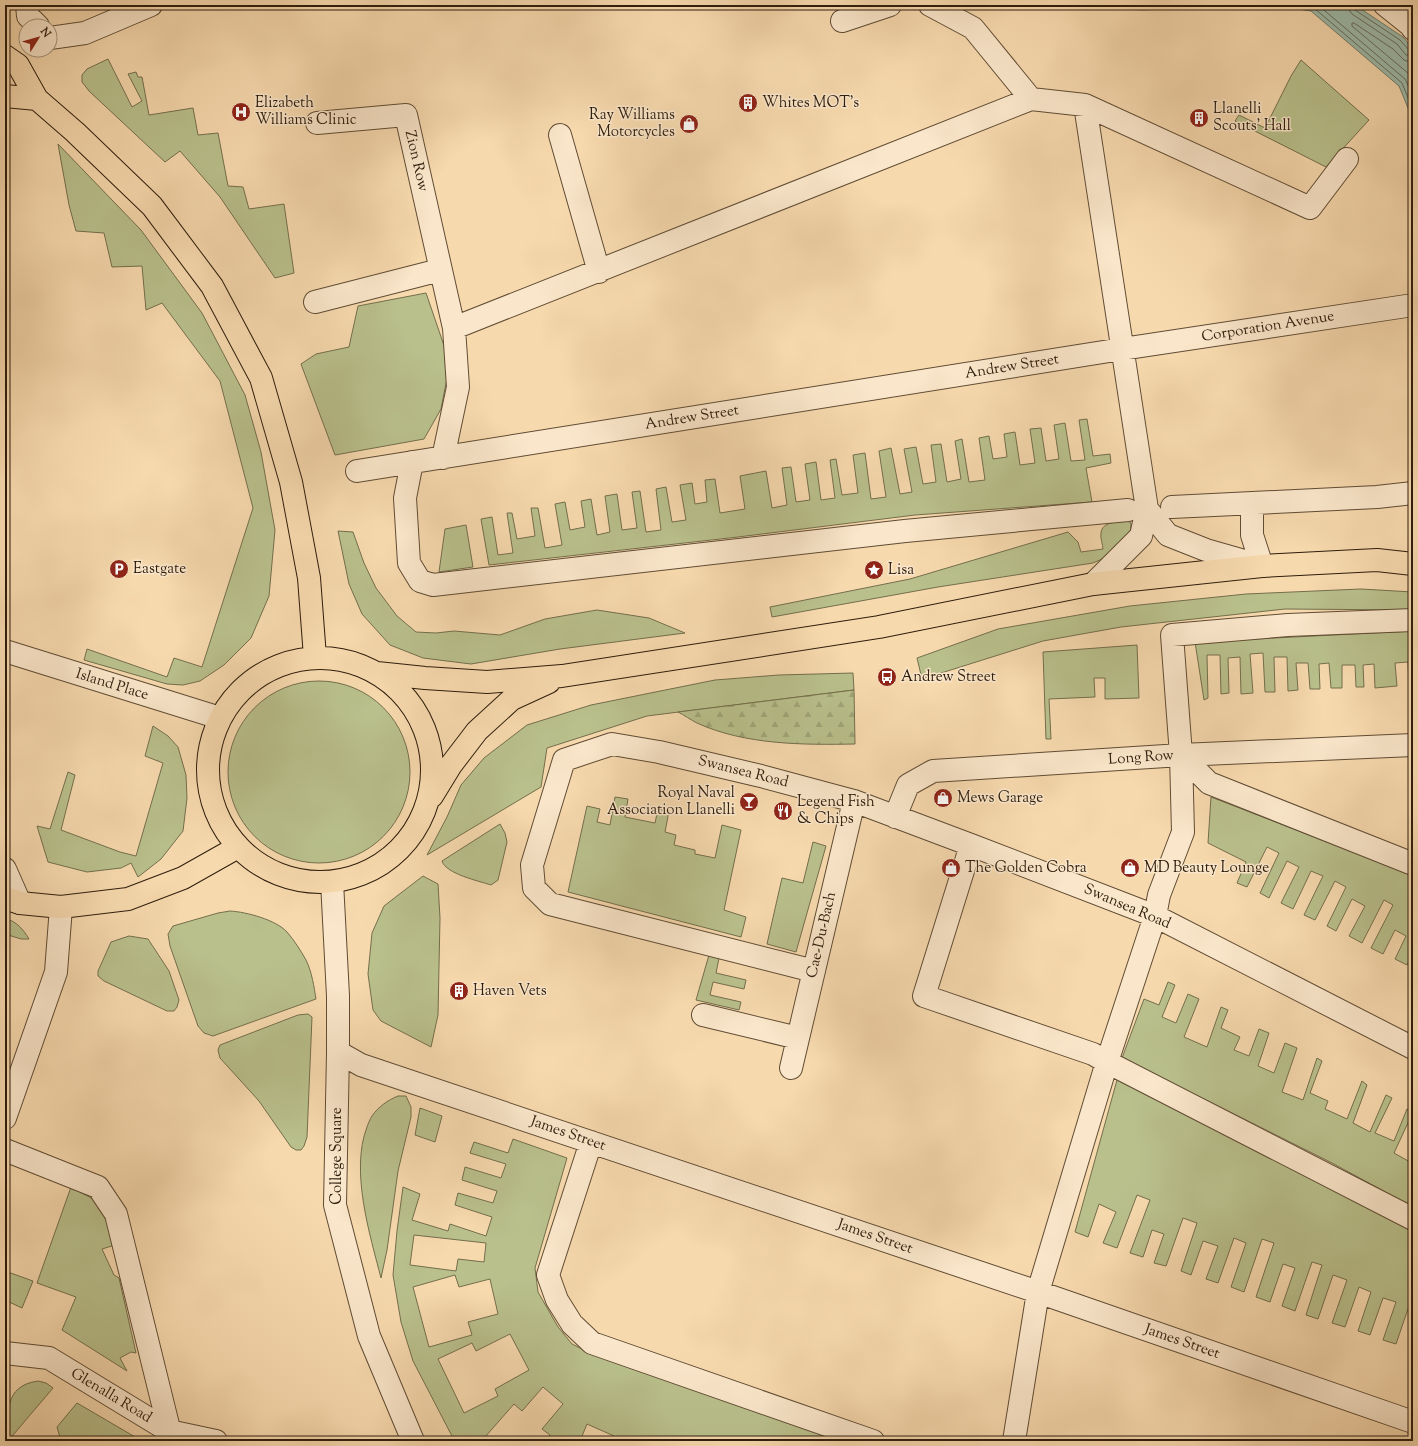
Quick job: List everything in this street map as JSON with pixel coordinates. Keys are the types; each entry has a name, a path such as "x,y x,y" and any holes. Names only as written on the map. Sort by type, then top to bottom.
{"main road":[{"path":"5,56 18,65 38,99 75,132 152,206 212,286 261,378 292,482 309,578 315,657"},
{"path":"5,96 38,99"},
{"path":"562,676 512,699 477,732 451,765 429,801 419,825 402,847 382,864 358,876 332,882 298,880 272,871 238,847 219,819 208,786 209,751 220,718 244,687 277,666 315,657 347,661 377,672 425,678 487,682 562,676 879,627 1093,584 1262,566 1377,560 1413,564"},
{"path":"377,672 396,688 413,706 425,728 431,752 433,776 429,801"},
{"path":"13,901 62,907 128,899 184,878 238,847"}],"street":[{"path":"27,5 28,16 30,18"},
{"path":"58,37 85,33 151,5"},
{"path":"842,21 890,5"},
{"path":"930,5 973,28 1032,99"},
{"path":"1385,5 1413,29"},
{"path":"454,328 599,272 1032,99 1086,105 1310,208 1347,159"},
{"path":"1086,105 1122,349 1137,510 1141,536 1093,584"},
{"name":"Zion Row","path":"317,123 406,115 454,328 458,387 443,458"},
{"path":"560,135 599,272"},
{"path":"315,302 440,270"},
{"name":"Corporation Avenue","path":"1122,349 1413,305"},
{"name":"Andrew Street","path":"357,471 1122,349"},
{"path":"412,462 405,498 409,563 420,581 433,585 905,531 1137,510 1168,535 1206,550 1262,566"},
{"path":"1172,507 1377,498 1413,493"},
{"path":"1252,504 1252,536 1262,566"},
{"path":"1014,1441 1038,1292 1107,1062 1155,916 1158,895 1183,832 1181,755 1172,635 1288,625 1413,620"},
{"name":"Island Place","path":"5,651 220,718"},
{"name":"Swansea Road","path":"814,971 550,904 534,888 532,865 564,760 612,744 658,752 761,776 854,801 1155,916 1413,1048"},
{"name":"Long Row","path":"895,817 908,785 933,771 1181,755 1413,745"},
{"path":"1181,755 1210,783 1413,864"},
{"name":"Cae-Du-Bach","path":"791,1068 854,801"},
{"path":"971,845 924,996 1093,1054 1413,1219"},
{"path":"5,869 13,901"},
{"name":"College Square","path":"332,882 338,996 335,1205 370,1336 413,1441"},
{"path":"5,1118 56,972 62,907"},
{"path":"703,1015 798,1038"},
{"name":"James Street","path":"338,1052 361,1065 1038,1292 1413,1422"},
{"path":"591,1142 548,1275 557,1300 572,1324 592,1343 873,1441"},
{"path":"5,1150 98,1187 116,1214 171,1436"},
{"name":"Glenalla Road","path":"5,1353 49,1358 171,1436 216,1441"}],"green space":[{"path":"108,59 132,107 142,101 128,74 136,72 138,77 142,77 149,115 193,108 198,135 218,133 228,186 243,187 249,209 284,204 294,273 275,278 220,197 180,151 165,162 89,91 82,82 82,75 87,69"},
{"path":"1301,60 1369,120 1326,167 1235,121 1239,115 1265,128 1291,76"},
{"path":"58,144 141,230 202,313 245,395 261,452 275,530 269,596 251,638 224,665 200,681 183,685 167,684 84,660 87,649 167,677 174,658 202,667 253,508 220,381 162,303 146,310 142,266 112,267 104,233 76,231 69,205"},
{"path":"426,293 450,363 441,409 424,439 335,455 301,364 316,354 349,347 358,306"},
{"path":"1087,419 1093,456 1110,454 1111,463 1086,468 1092,502 915,515 738,537 489,565 481,519 492,517 498,555 513,553 507,513 512,513 517,539 535,536 531,508 538,508 545,548 562,545 555,504 565,502 570,530 585,527 581,501 591,499 597,535 610,532 605,496 617,494 622,530 637,528 632,492 640,491 646,532 661,530 656,489 666,487 672,522 686,520 680,485 692,483 695,504 707,502 705,480 715,479 720,513 745,509 740,476 766,471 772,508 787,505 782,468 791,467 796,502 810,500 805,464 816,462 821,500 835,498 830,460 836,459 842,495 858,493 853,455 865,453 871,499 886,497 879,451 891,448 900,494 912,492 904,449 916,447 923,484 936,482 931,445 941,444 947,482 961,479 955,441 962,439 969,482 985,480 979,438 989,436 993,459 1007,457 1004,434 1015,432 1020,465 1035,463 1030,429 1041,428 1046,461 1059,459 1054,425 1065,423 1071,461 1085,460 1079,420"},
{"path":"1128,521 1131,523 1130,539 1109,556 1093,563 938,587 772,617 770,607 910,579 1068,532 1078,542 1081,552 1103,549 1101,535 1104,526 1116,522"},
{"path":"466,525 473,567 439,572 445,529"},
{"path":"338,531 353,532 364,563 376,588 397,616 416,632 436,633 454,631 500,635 545,619 597,610 649,618 685,633 560,649 471,664 423,658 390,645 362,614 349,584"},
{"path":"1361,589 1413,592 1413,610 1285,609 1121,627 1043,641 922,679 917,658 998,629 1130,606 1246,594"},
{"path":"1413,631 1413,686 1409,687 1408,662 1395,663 1397,686 1375,688 1374,664 1363,665 1364,687 1356,687 1355,665 1342,665 1342,688 1331,688 1329,663 1319,664 1320,689 1310,689 1308,663 1296,663 1298,690 1288,691 1287,657 1274,657 1275,692 1265,692 1263,653 1250,654 1253,693 1241,694 1240,657 1228,658 1229,693 1221,694 1220,655 1207,655 1208,698 1204,700 1195,642"},
{"path":"1137,645 1139,698 1105,699 1105,678 1094,678 1095,697 1049,699 1051,739 1046,739 1043,652"},
{"path":"853,673 854,690 647,716 547,748 541,787 427,855 447,817 461,785 484,758 527,725 591,705 715,680 779,675"},
{"path":"319,681 337,683 354,688 377,702 389,714 403,737 408,754 410,772 408,790 403,807 389,830 377,842 354,856 337,861 319,863 301,861 284,856 261,842 249,830 235,807 230,790 228,772 230,754 235,737 249,714 261,702 284,688 301,683"},
{"path":"854,690 855,744 795,744 755,740 715,730 697,723 678,712"},
{"path":"153,726 168,736 178,747 186,775 187,798 183,831 161,859 138,877 131,863 121,868 87,872 48,862 37,826 50,829 68,772 75,775 61,830 120,852 136,856 163,763 145,756"},
{"path":"615,797 628,799 625,817 655,823 658,809 669,811 665,832 676,835 674,845 695,850 695,854 715,858 722,825 741,830 724,910 746,917 741,937 568,892 587,806 600,809 597,822 610,825"},
{"path":"1211,797 1413,875 1413,953 1407,965 1395,959 1406,936 1395,930 1383,954 1371,948 1393,905 1384,900 1362,943 1349,936 1365,906 1352,899 1336,931 1327,926 1346,887 1335,881 1315,920 1304,915 1323,876 1311,871 1293,909 1281,903 1299,867 1287,861 1269,898 1260,893 1279,853 1267,847 1247,887 1237,883 1246,862 1208,843"},
{"path":"500,824 505,833 507,842 498,880 491,885 456,873 445,866 442,861"},
{"path":"813,842 826,846 796,952 767,944 782,878 803,883"},
{"path":"423,876 438,884 440,918 438,1015 431,1047 381,1021 373,1010 368,974 372,933 384,906"},
{"path":"230,911 261,917 276,924 287,932 300,949 306,960 316,999 213,1036 204,1033 198,1026 170,946 168,934 173,926"},
{"path":"5,918 19,926 29,939 21,939 5,934"},
{"path":"129,936 148,939 169,971 179,1000 174,1011 167,1011 104,981 98,976 98,971 111,942"},
{"path":"709,955 719,958 716,973 746,980 744,989 713,982 710,995 741,1002 739,1010 696,1000"},
{"path":"1168,982 1175,985 1162,1017 1176,1023 1188,994 1199,999 1184,1037 1207,1047 1221,1007 1228,1010 1221,1028 1240,1037 1234,1050 1249,1056 1259,1029 1269,1033 1258,1066 1274,1073 1285,1043 1297,1048 1282,1092 1303,1100 1317,1058 1322,1061 1310,1093 1328,1101 1325,1109 1347,1119 1362,1081 1367,1085 1353,1123 1370,1132 1386,1095 1392,1098 1375,1133 1394,1141 1407,1109 1413,1112 1394,1153 1410,1162 1413,1157 1413,1207 1332,1163 1122,1058 1144,999 1159,1005"},
{"path":"308,1014 312,1017 307,1137 301,1150 296,1150 291,1147 259,1101 220,1058 218,1050 220,1045 298,1015"},
{"path":"1117,1080 1253,1148 1413,1231 1413,1307 1409,1306 1396,1344 1383,1340 1396,1302 1383,1298 1370,1335 1358,1331 1371,1292 1359,1287 1345,1327 1332,1323 1347,1280 1333,1275 1318,1319 1306,1315 1322,1265 1312,1262 1295,1311 1282,1306 1295,1268 1283,1264 1270,1302 1256,1297 1274,1243 1262,1239 1244,1292 1231,1287 1246,1243 1234,1238 1218,1283 1206,1279 1218,1246 1203,1241 1191,1275 1181,1271 1197,1223 1183,1218 1166,1266 1154,1263 1164,1234 1152,1230 1143,1257 1130,1253 1150,1200 1137,1195 1117,1248 1103,1243 1116,1212 1099,1204 1088,1237 1075,1232"},
{"path":"398,1096 406,1096 411,1107 411,1117 398,1171 387,1250 381,1278 367,1223 361,1183 360,1163 362,1144 371,1117 384,1104"},
{"path":"420,1108 442,1116 435,1142 415,1135"},
{"path":"513,1139 567,1158 535,1268 538,1292 558,1327 572,1344 592,1354 847,1441 612,1441 614,1436 587,1424 580,1441 545,1441 550,1435 542,1429 563,1404 543,1387 522,1411 514,1404 485,1437 489,1441 456,1441 453,1438 413,1361 401,1322 393,1275 403,1187 420,1194 412,1220 448,1231 450,1224 486,1236 492,1217 455,1205 458,1193 493,1203 497,1191 462,1180 465,1167 501,1178 506,1164 470,1153 474,1142 508,1153","holes":["414,1235 486,1243 484,1262 458,1259 456,1271 410,1265","455,1275 459,1287 490,1279 498,1314 468,1322 472,1335 429,1347 413,1287","510,1334 529,1370 495,1389 498,1396 464,1413 438,1359 472,1343 476,1351"]},
{"path":"71,1187 93,1199 101,1207 115,1245 102,1249 114,1275 119,1278 136,1353 131,1352 120,1358 127,1371 62,1330 76,1297 37,1283"},
{"path":"5,1271 33,1281 22,1308 5,1300"},
{"path":"38,1381 46,1383 53,1388 8,1441 8,1411 13,1395 27,1384"},
{"path":"77,1403 142,1441 61,1441 57,1427"}],"water":[{"path":"1108,5 1176,5 1159,9 1142,10 1125,9"},
{"path":"1273,5 1355,5 1403,37 1413,49 1413,120 1399,86 1311,11"}],"place":[{"name":"Whites MOT's","path":"748,103"},
{"name":"Elizabeth Williams Clinic","path":"241,112"},
{"name":"Llanelli Scouts' Hall","path":"1199,118"},
{"name":"Ray Williams Motorcycles","path":"689,124"},
{"name":"Eastgate","path":"119,569"},
{"name":"Lisa","path":"874,570"},
{"name":"Andrew Street","path":"887,677"},
{"name":"Mews Garage","path":"943,798"},
{"name":"Royal Naval Association Llanelli","path":"749,802"},
{"name":"Legend Fish & Chips","path":"783,811"},
{"name":"The Golden Cobra","path":"951,868"},
{"name":"MD Beauty Lounge","path":"1130,868"},
{"name":"Haven Vets","path":"459,991"}]}
